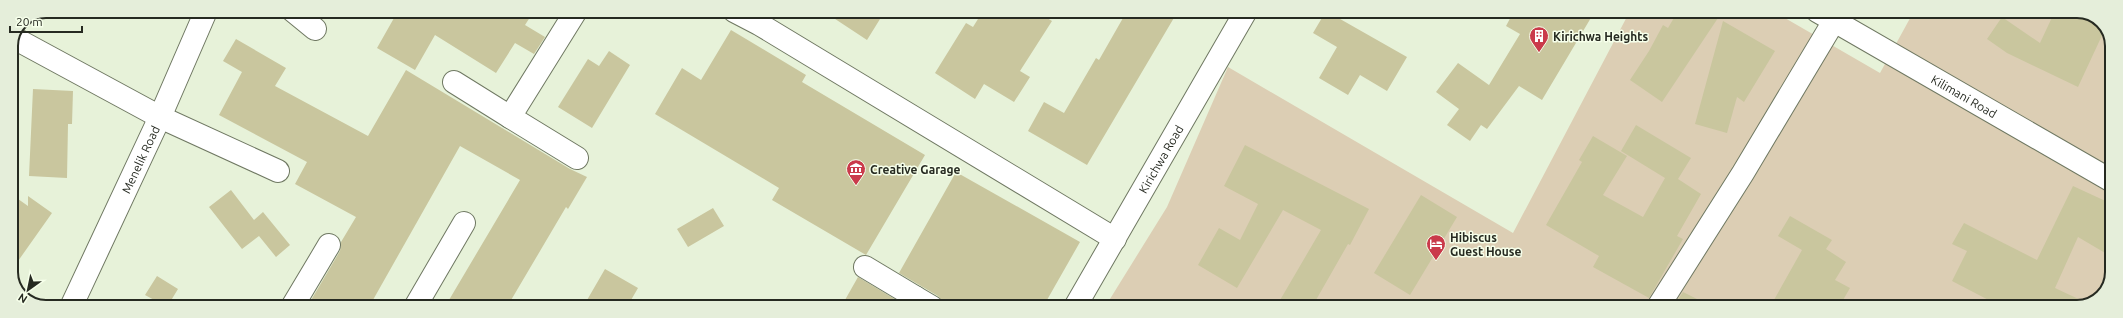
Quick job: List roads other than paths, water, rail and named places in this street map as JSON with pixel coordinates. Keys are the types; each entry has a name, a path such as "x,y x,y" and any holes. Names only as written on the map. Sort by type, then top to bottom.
{"street":[{"name":"Menelik Road","path":"77,300 160,117 203,18"},
{"path":"302,18 315,29"},
{"path":"510,117 572,18"},
{"path":"747,18 1115,239"},
{"name":"Kirichwa Road","path":"1079,300 1242,18"},
{"path":"1662,300 1744,173 1825,18"},
{"name":"Kilimani Road","path":"1829,18 2105,177"},
{"path":"19,41 160,117 278,171"},
{"path":"454,82 577,158"},
{"path":"419,300 464,223"},
{"path":"296,300 329,245"},
{"path":"865,267 912,300"}],"place":[{"name":"Kirichwa Heights","path":"1539,53"},
{"name":"Creative Garage","path":"856,186"},
{"name":"Hibiscus Guest House","path":"1436,261"}]}
